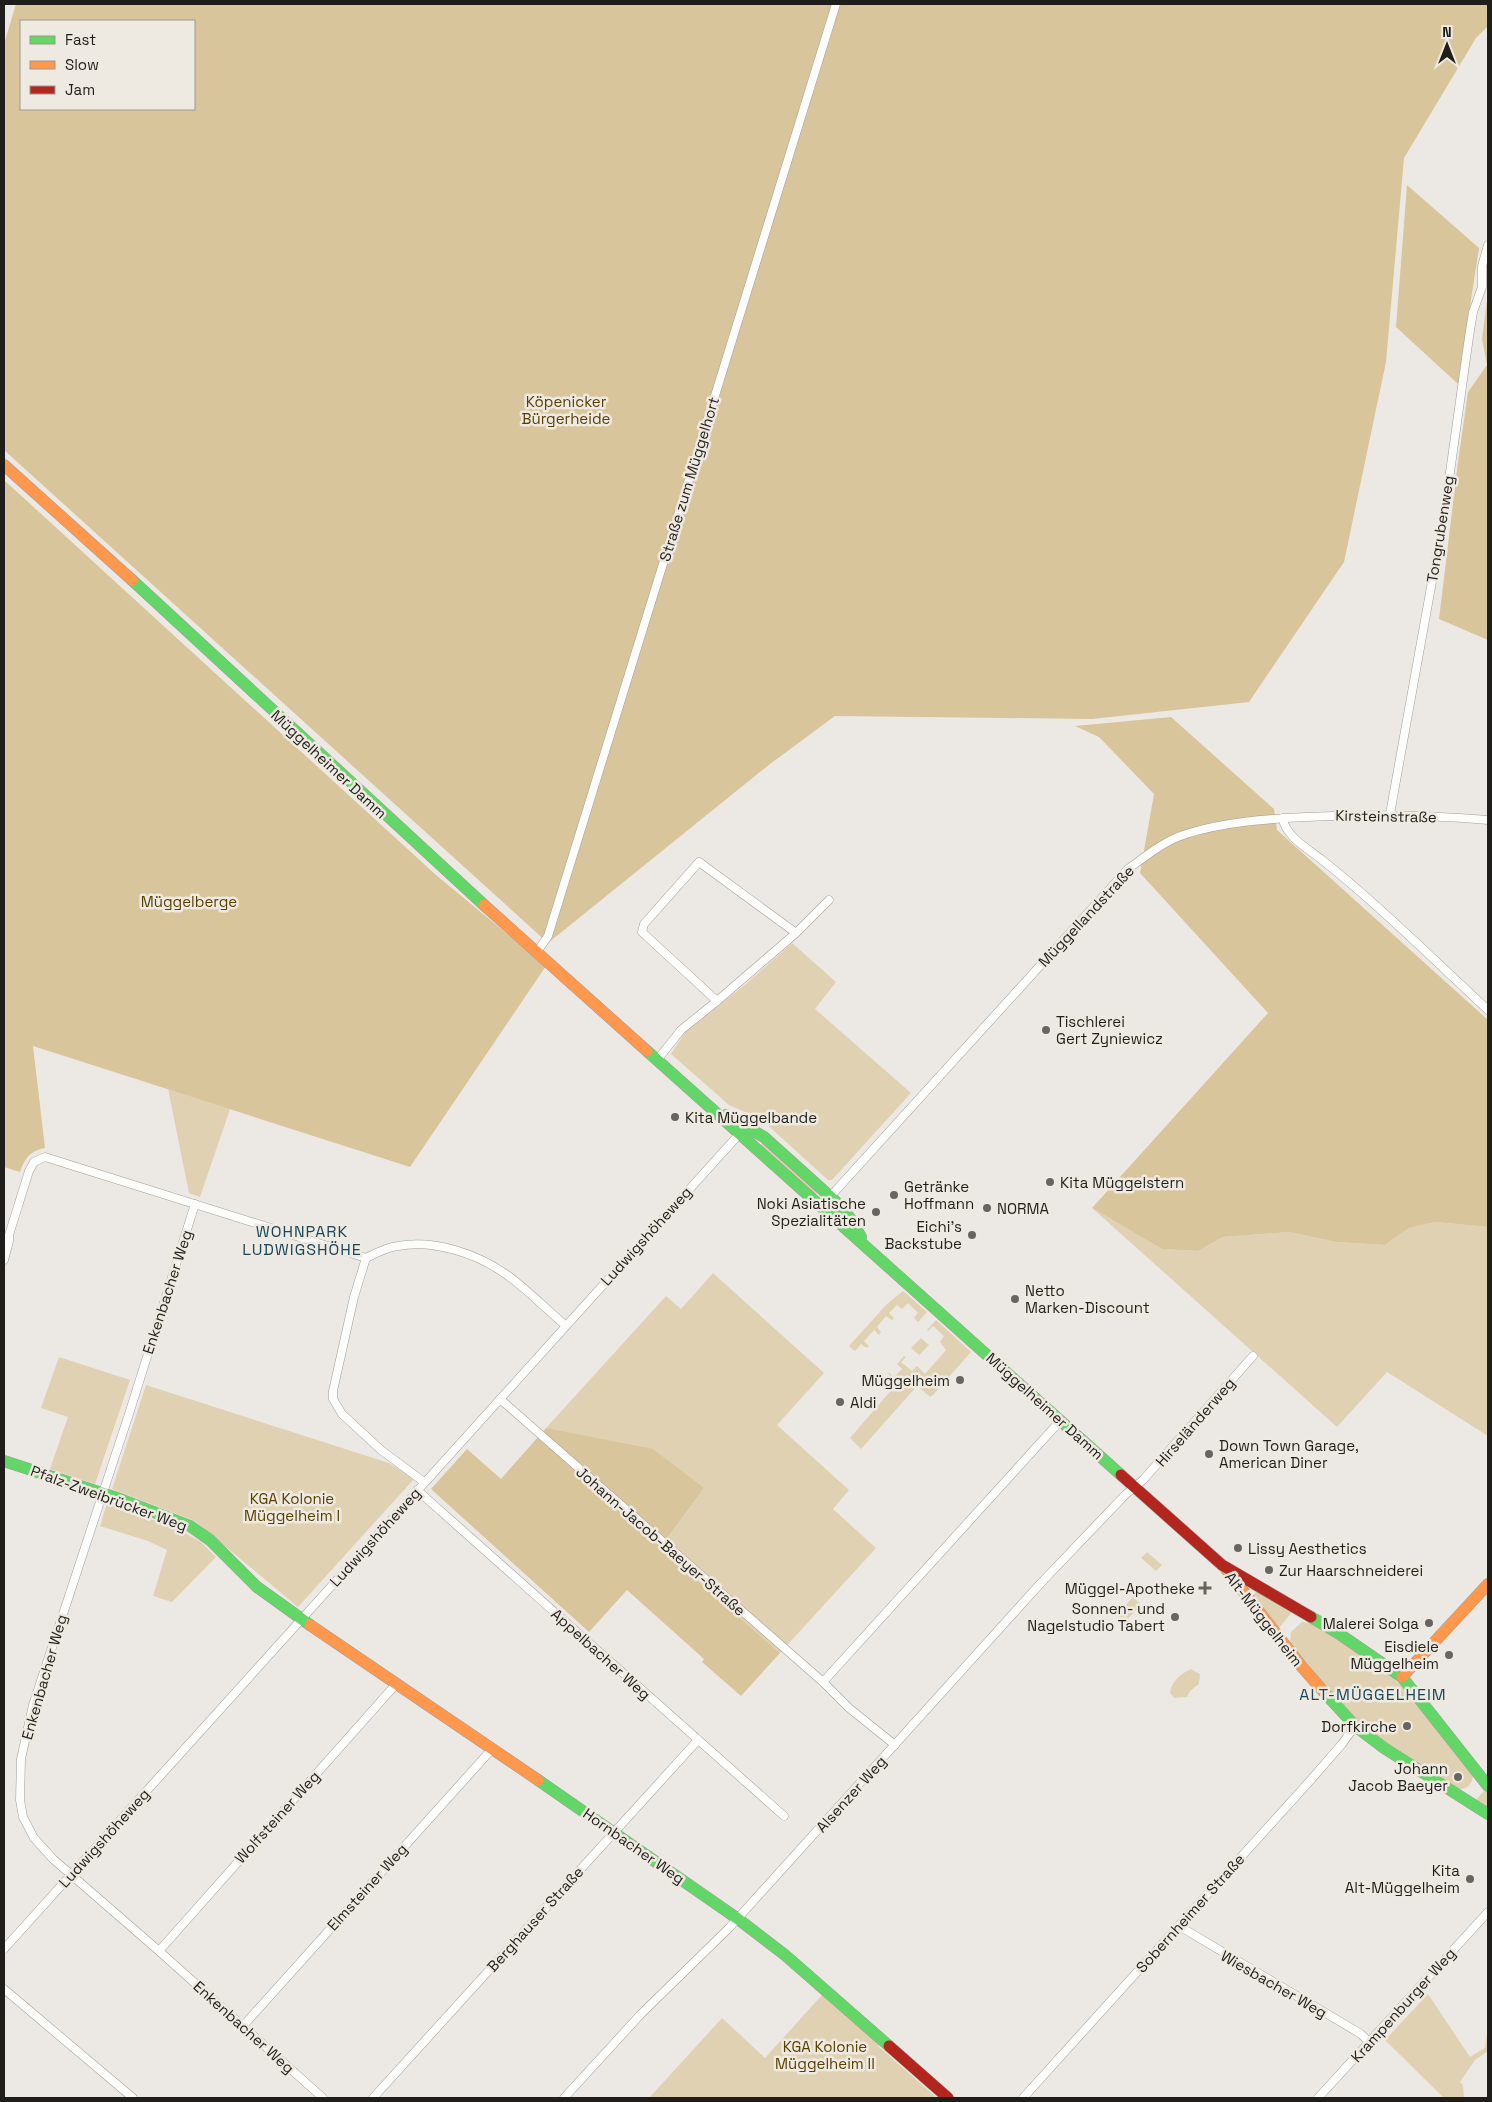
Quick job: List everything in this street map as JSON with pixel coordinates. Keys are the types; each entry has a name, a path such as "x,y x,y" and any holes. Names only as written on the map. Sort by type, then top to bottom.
{"main road":[{"name":"Müggelheimer Damm","path":"4,465 537,952 714,1109 743,1129 771,1143 850,1218 868,1246"},
{"name":"Müggelheimer Damm","path":"743,1129 822,1206 1222,1565"},
{"name":"Pfalz-Zweibrücker Weg","path":"4,1462 102,1493 190,1526 201,1533 257,1587 302,1618"},
{"name":"Alt-Müggelheim","path":"1222,1565 1338,1634 1402,1677 1488,1786"},
{"name":"Alt-Müggelheim","path":"1222,1565 1302,1667 1355,1726 1407,1763 1488,1814"},
{"path":"1402,1677 1488,1584"},
{"name":"Hornbacher Weg","path":"302,1618 738,1919 792,1961 948,2098"}],"street":[{"name":"Straße zum Müggelhort","path":"537,952 548,936 836,4"},
{"name":"Tongrubenweg","path":"1390,814 1444,515 1469,337 1482,287 1482,266 1488,245"},
{"name":"Kirsteinstraße","path":"1283,818 1390,814 1488,820"},
{"path":"1283,818 1284,826 1296,839 1369,900 1488,1010"},
{"name":"Müggellandstraße","path":"822,1206 1128,869 1167,842 1185,834 1212,827 1283,818"},
{"path":"718,1002 642,932 644,924 699,862 796,933"},
{"path":"658,1059 681,1030 718,1002 796,933 829,900"},
{"name":"Ludwigshöheweg","path":"4,1949 743,1129"},
{"path":"4,1260 10,1241 8,1236 29,1171 34,1162 40,1158 51,1158 366,1258 391,1247 412,1244 429,1245 459,1252 495,1267 509,1276 565,1325"},
{"name":"Enkenbacher Weg","path":"195,1204 33,1705 21,1759 20,1800 23,1817 34,1838 53,1859 324,2098"},
{"path":"366,1258 348,1321 333,1391 333,1399 342,1414 374,1444 424,1482"},
{"name":"Hirseländerweg","path":"1136,1486 1253,1356"},
{"name":"Johann-Jacob-Baeyer-Straße","path":"500,1399 823,1682 849,1708 895,1745"},
{"path":"823,1682 1062,1420"},
{"name":"Alsenzer Weg","path":"564,2098 641,2014 738,1919 1040,1584 1136,1486"},
{"name":"Appelbacher Weg","path":"417,1490 784,1816"},
{"name":"Wolfsteiner Weg","path":"159,1951 397,1683"},
{"name":"Sobernheimer Straße","path":"1023,2098 1342,1744 1355,1726"},
{"name":"Berghauser Straße","path":"373,2098 698,1740"},
{"name":"Elmsteiner Weg","path":"243,2026 492,1749"},
{"name":"Krampenburger Weg","path":"1318,2098 1488,1912"},
{"name":"Wiesbacher Weg","path":"1179,1926 1361,2034 1369,2042"},
{"path":"4,1989 74,2046 133,2098"}],"green space":[{"name":"Köpenicker Bürgerheide","path":"16,4 1488,4 1488,26 1476,38 1404,158 1386,362 1344,562 1249,702 1092,719 835,716 770,764 548,943 4,450 4,44"},
{"path":"1407,185 1479,248 1458,384 1396,327"},
{"path":"1487,300 1488,640 1439,619 1468,392 1487,365 1482,339"},
{"name":"Müggelberge","path":"4,480 436,875 546,966 410,1167 33,1046 45,1148 35,1151 29,1156 20,1172 4,1167"},
{"path":"1171,717 1274,809 1277,830 1488,1020 1488,1227 1436,1222 1409,1228 1385,1245 1336,1242 1289,1232 1223,1237 1198,1251 1162,1249 1092,1208 1268,1013 1140,873 1154,794 1099,737 1075,726"},
{"path":"792,943 836,982 815,1009 911,1093 832,1180 828,1180 761,1119 729,1105 671,1054 686,1031 746,984"},
{"path":"168,1089 230,1109 200,1197 189,1193"},
{"path":"763,1142 818,1192 815,1194 761,1145"},
{"path":"1092,1208 1162,1249 1198,1251 1223,1237 1289,1232 1336,1242 1385,1245 1409,1228 1436,1222 1488,1227 1488,1436 1387,1372 1337,1427"},
{"path":"713,1273 824,1373 777,1425 849,1490 833,1509 876,1548 780,1653 660,1548 704,1488 546,1428 666,1296 681,1309"},
{"path":"903,1291 927,1312 918,1322 914,1318 918,1313 908,1303 902,1309 897,1305 889,1313 894,1318 892,1320 886,1316 877,1327 881,1332 879,1335 874,1330 864,1341 869,1346 866,1348 861,1344 855,1351 849,1346 887,1304"},
{"path":"936,1320 971,1352 930,1397 917,1386 861,1449 850,1438 894,1387 888,1372 894,1377 902,1369 897,1364 904,1356 906,1357 901,1362 912,1371 917,1366 925,1374 946,1350 940,1342 944,1336 933,1326 927,1330"},
{"path":"921,1338 929,1345 919,1355 911,1348"},
{"path":"59,1357 130,1380 95,1484 50,1469 68,1417 41,1408"},
{"name":"KGA Kolonie Müggelheim I","path":"146,1385 389,1463 414,1479 298,1607 195,1521 112,1489"},
{"path":"546,1428 653,1449 704,1488 660,1548 780,1653 741,1696 702,1662 704,1659 627,1590 589,1632 431,1489 467,1449 501,1479"},
{"name":"KGA Kolonie Müggelheim I","path":"107,1503 178,1529 201,1542 216,1557 172,1602 153,1596 167,1550 148,1541 100,1526"},
{"path":"1147,1552 1162,1565 1156,1571 1141,1558"},
{"path":"1257,1591 1292,1612 1280,1627 1277,1628 1253,1595"},
{"path":"1133,1597 1141,1605 1125,1622 1117,1615"},
{"path":"1302,1622 1315,1624 1385,1671 1414,1697 1473,1776 1470,1784 1466,1788 1456,1789 1395,1751 1342,1709 1290,1643 1291,1632"},
{"path":"1191,1669 1200,1674 1199,1684 1190,1691 1187,1697 1174,1698 1170,1693 1172,1685 1180,1675"},
{"path":"1485,1790 1488,1791 1488,1810 1476,1800"},
{"path":"1428,1994 1470,2057 1485,2048 1488,2027 1488,2051 1475,2060 1460,2082 1463,2085 1464,2098 1444,2098 1385,2040"},
{"name":"KGA Kolonie Müggelheim II","path":"822,1995 879,2044 878,2046 937,2098 649,2098 722,2018 765,2058"}],"traffic: fast":[{"path":"132,580 484,905"},
{"path":"647,1051 1121,1475"},
{"path":"726,1115 764,1137 793,1163 835,1201 850,1218 861,1237"},
{"path":"4,1461 120,1499 190,1526 210,1540 257,1587 310,1625"},
{"path":"1311,1617 1338,1633 1402,1677 1488,1786"},
{"path":"1324,1692 1355,1726 1384,1748 1488,1814"},
{"path":"538,1780 738,1919 785,1955 889,2046"}],"traffic: slow":[{"path":"4,465 132,580"},
{"path":"484,905 647,1051"},
{"path":"1226,1569 1302,1667 1324,1692"},
{"path":"1402,1677 1488,1584"},
{"path":"310,1625 538,1780"}],"traffic: jam":[{"path":"1121,1475 1222,1565 1311,1617"},
{"path":"889,2046 948,2098"}],"place":[{"name":"Tischlerei Gert Zyniewicz","path":"1046,1030"},
{"name":"Kita Müggelbande","path":"675,1117"},
{"name":"Kita Müggelstern","path":"1050,1182"},
{"name":"Getränke Hoffmann","path":"894,1195"},
{"name":"NORMA","path":"987,1208"},
{"name":"Noki Asiatische Spezialitäten","path":"876,1212"},
{"name":"Eichi's Backstube","path":"972,1235"},
{"name":"Netto Marken-Discount","path":"1015,1299"},
{"name":"Müggelheim","path":"960,1380"},
{"name":"Aldi","path":"840,1402"},
{"name":"Down Town Garage, American Diner","path":"1209,1454"},
{"name":"Lissy Aesthetics","path":"1238,1548"},
{"name":"Zur Haarschneiderei","path":"1269,1570"},
{"name":"Müggel-Apotheke","path":"1205,1588"},
{"name":"Sonnen- und Nagelstudio Tabert","path":"1175,1617"},
{"name":"Malerei Solga","path":"1429,1623"},
{"name":"Eisdiele Müggelheim","path":"1449,1655"},
{"name":"Dorfkirche","path":"1407,1726"},
{"name":"Johann Jacob Baeyer","path":"1458,1777"},
{"name":"Kita Alt-Müggelheim","path":"1470,1879"}],"district":[{"name":"WOHNPARK LUDWIGSHÖHE","path":"302,1240"},
{"name":"ALT-MÜGGELHEIM","path":"1373,1694"}]}
